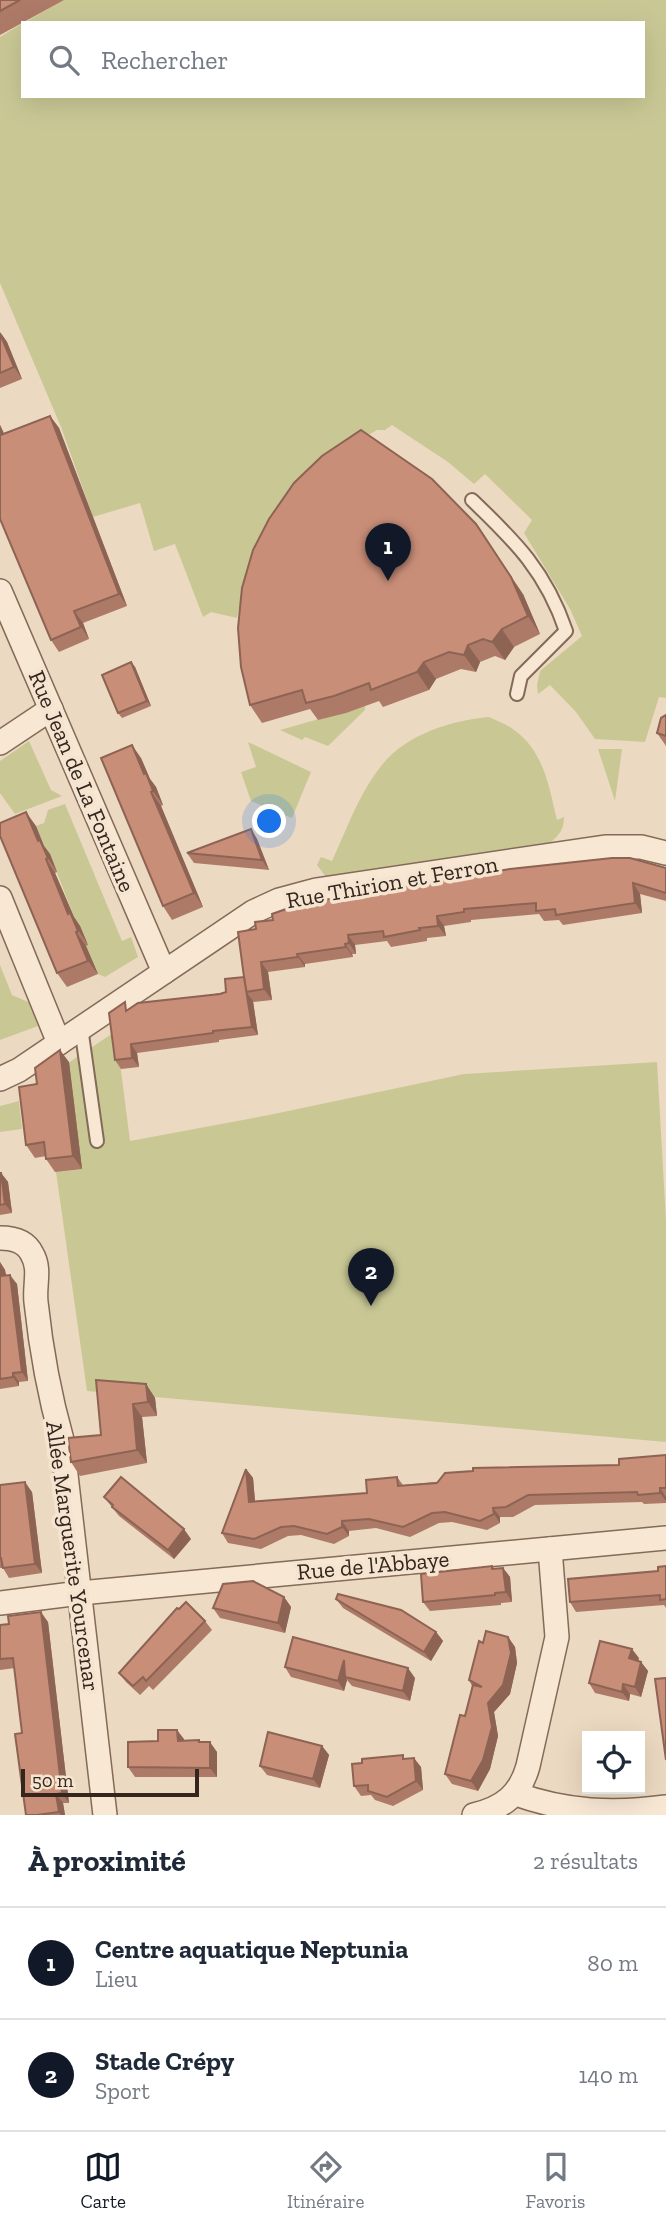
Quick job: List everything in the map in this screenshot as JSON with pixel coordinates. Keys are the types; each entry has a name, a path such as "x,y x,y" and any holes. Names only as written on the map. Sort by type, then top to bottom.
{"street":[{"name":"Rue Jean de La Fontaine","path":"0,591 164,972"},
{"path":"0,743 51,709"},
{"name":"Rue Thirion et Ferron","path":"0,1079 19,1070 253,912 294,895 589,849 641,847 666,853"},
{"path":"0,898 59,1043"},
{"name":"Allée Marguerite Yourcenar","path":"0,1238 11,1238 25,1245 31,1251 36,1265 36,1299 48,1387 62,1440 105,1815"},
{"name":"Rue de l'Abbaye","path":"0,1603 80,1593 666,1538"},
{"path":"474,1815 503,1805 516,1794 528,1766 555,1649 557,1626 550,1549"},
{"path":"516,1794 564,1808 621,1812 666,1807"}],"lane":[{"path":"472,500 517,543 536,568 557,605 566,631 536,658 521,676 517,694"},
{"path":"81,1027 97,1141"}],"shaded area":[{"path":"63,0 666,0 666,698 659,697 645,742 595,739 576,712 550,685 538,694 540,671 582,636 570,609 524,533 532,520 485,474 474,484 448,462 392,425 349,446 245,579 237,618 211,612 203,617 175,544 154,551 140,503 93,517 61,427 0,283 0,37 21,24 21,98 645,98 645,21 27,21"},
{"path":"365,706 365,710 328,746 305,737 302,740 280,730"},
{"path":"489,717 508,726 524,739 539,759 557,820 564,817 562,829 550,843 326,877 317,865 321,857 332,861 367,787 392,754 416,737 430,731"},
{"path":"29,741 51,790 62,796 15,814 0,793 0,761"},
{"path":"248,742 311,772 292,818 251,801 241,772 256,767"},
{"path":"598,749 622,749 615,801"},
{"path":"65,804 122,941 131,937 138,957 105,977 98,974 86,946 88,944 78,927 36,826 44,823 48,810"},
{"path":"0,965 12,995 35,1005 39,1012 35,1017 38,1026 0,1040"},
{"path":"116,1031 130,1141 464,1074 657,1062 666,1221 666,1442 87,1391 43,1080"},
{"path":"19,1101 22,1129 0,1132 0,1106"}],"building":[{"path":"0,0 20,0 0,11"},
{"path":"0,334 14,367 0,373"},
{"path":"50,416 119,594 74,611 81,627 51,640 0,519 0,432 1,435"},
{"path":"361,430 432,479 476,524 511,577 528,616 502,629 492,642 483,639 468,645 464,655 449,652 424,662 417,672 371,690 369,683 306,703 302,690 250,705 241,667 238,628 242,588 253,550 269,519 294,483 322,456"},
{"path":"131,662 147,701 118,713 102,675"},
{"path":"666,715 666,736 657,733 661,718"},
{"path":"132,745 194,893 163,906 101,758"},
{"path":"26,812 48,858 46,859 68,914 70,912 78,931 76,932 88,961 57,973 0,836 0,823"},
{"path":"251,829 262,860 187,853"},
{"path":"630,858 666,868 666,893 633,883 635,903 556,915 555,909 536,911 536,903 464,909 464,912 437,916 438,926 384,937 383,931 348,935 349,943 345,944 346,947 261,962 264,989 246,992 238,932 256,929 255,922 273,920 272,914 300,904 510,869"},
{"path":"244,977 252,1027 131,1044 132,1058 115,1060 109,1013 125,1002 126,1011 138,1003 220,994 226,992 225,979"},
{"path":"60,1050 73,1156 46,1159 44,1142 26,1145 19,1087 37,1084 35,1068"},
{"path":"0,1173 5,1204 0,1205"},
{"path":"0,1266 1,1276 10,1275 22,1372 0,1379"},
{"path":"96,1380 146,1384 148,1402 133,1404 137,1450 71,1462 68,1438 101,1435"},
{"path":"666,1455 666,1488 660,1488 660,1493 528,1495 506,1507 493,1508 494,1514 480,1521 445,1512 432,1513 403,1527 369,1519 342,1521 342,1527 327,1534 294,1526 281,1527 254,1539 222,1533 246,1469 249,1502 367,1493 366,1480 397,1477 398,1486 437,1483 445,1473 473,1471 473,1468 619,1465 619,1459"},
{"path":"121,1477 184,1529 168,1550 112,1507 104,1497"},
{"path":"25,1482 35,1564 3,1568 0,1558 0,1485"},
{"path":"492,1566 492,1569 503,1568 506,1592 423,1602 421,1574"},
{"path":"666,1566 666,1599 660,1600 660,1595 570,1602 568,1579 658,1571 658,1567"},
{"path":"253,1581 284,1597 278,1623 213,1608 223,1584"},
{"path":"338,1594 401,1610 436,1632 424,1652 336,1599"},
{"path":"186,1602 205,1621 146,1681 143,1677 133,1686 119,1673 177,1608"},
{"path":"41,1612 62,1793 56,1794 59,1812 26,1815 15,1734 22,1733 13,1658 0,1659 0,1625 9,1624 8,1616"},
{"path":"486,1631 508,1637 511,1653 503,1685 488,1703 492,1727 483,1760 471,1781 445,1774 460,1715 465,1716 473,1685 482,1687 469,1680 479,1641 483,1643"},
{"path":"293,1637 408,1668 403,1691 345,1677 344,1660 338,1681 285,1667"},
{"path":"600,1641 632,1649 629,1658 641,1662 635,1687 623,1684 622,1692 589,1683"},
{"path":"666,1678 666,1760 655,1679"},
{"path":"158,1730 177,1730 178,1741 210,1742 210,1768 128,1767 128,1742 158,1741"},
{"path":"268,1732 322,1746 313,1779 260,1766"},
{"path":"403,1755 403,1759 414,1758 416,1781 387,1797 368,1791 368,1785 354,1786 352,1764 362,1763 362,1759"}],"place":[{"name":"Centre aquatique Neptunia","path":"388,581"},
{"name":"Stade Crépy","path":"371,1306"}]}
